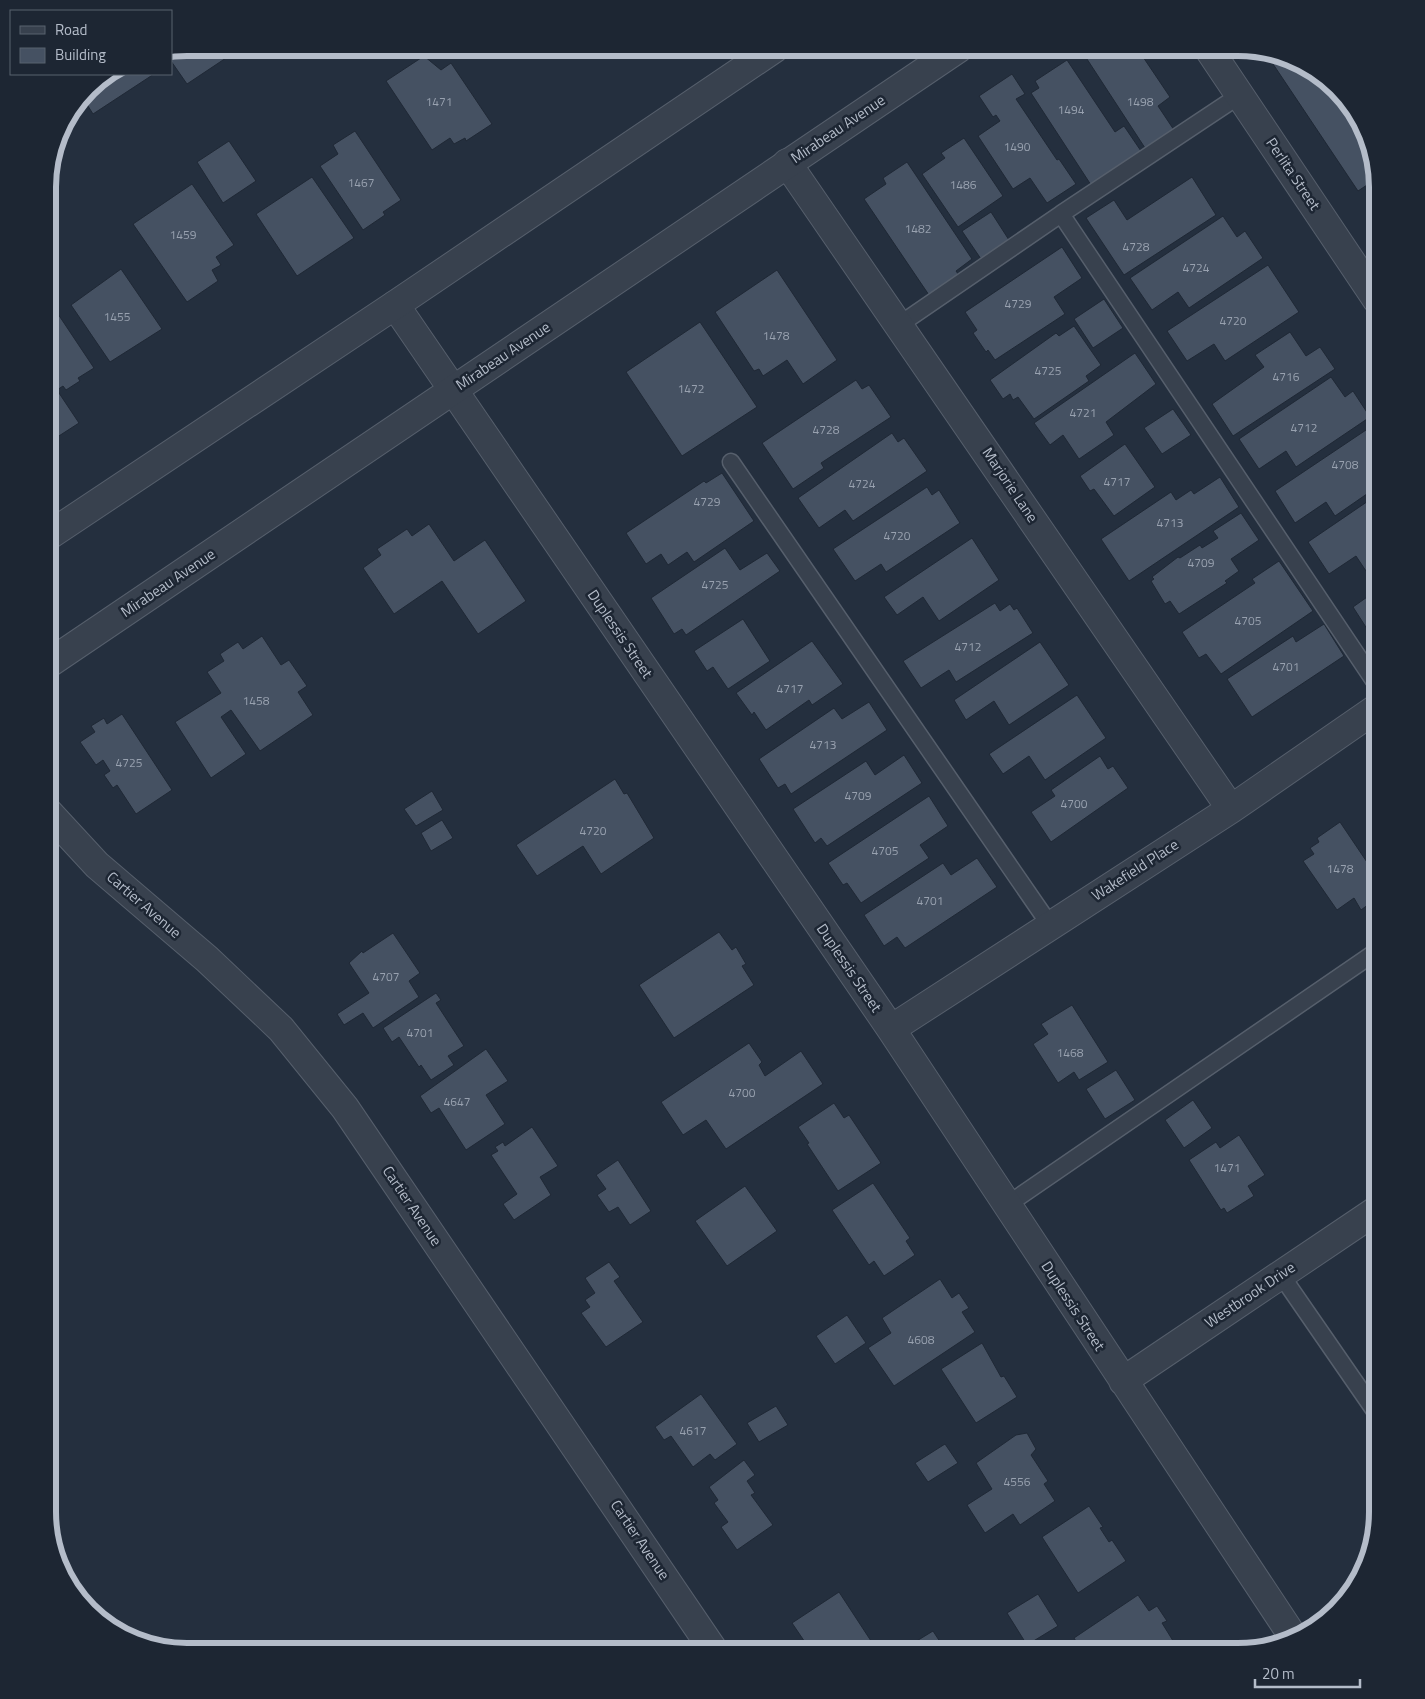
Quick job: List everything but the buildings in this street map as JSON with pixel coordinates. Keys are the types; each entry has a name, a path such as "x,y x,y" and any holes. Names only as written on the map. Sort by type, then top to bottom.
{"street":[{"path":"57,530 395,305 762,57"},
{"name":"Mirabeau Avenue","path":"57,658 945,57"},
{"name":"Perlita Street","path":"1214,57 1369,287"},
{"name":"Marjorie Lane","path":"787,163 1231,808"},
{"name":"Duplessis Street","path":"395,305 891,1029 1290,1632"},
{"name":"Wakefield Place","path":"891,1029 1231,808 1369,714"},
{"name":"Cartier Avenue","path":"57,821 97,865 207,959 282,1028 339,1101 708,1643"},
{"name":"Westbrook Drive","path":"1123,1381 1369,1216"}],"lane":[{"path":"900,325 1061,214 1240,95"},
{"path":"1061,214 1369,672"},
{"path":"731,462 1050,925"},
{"path":"1007,1205 1369,957"},
{"path":"1281,1275 1369,1401"}]}
